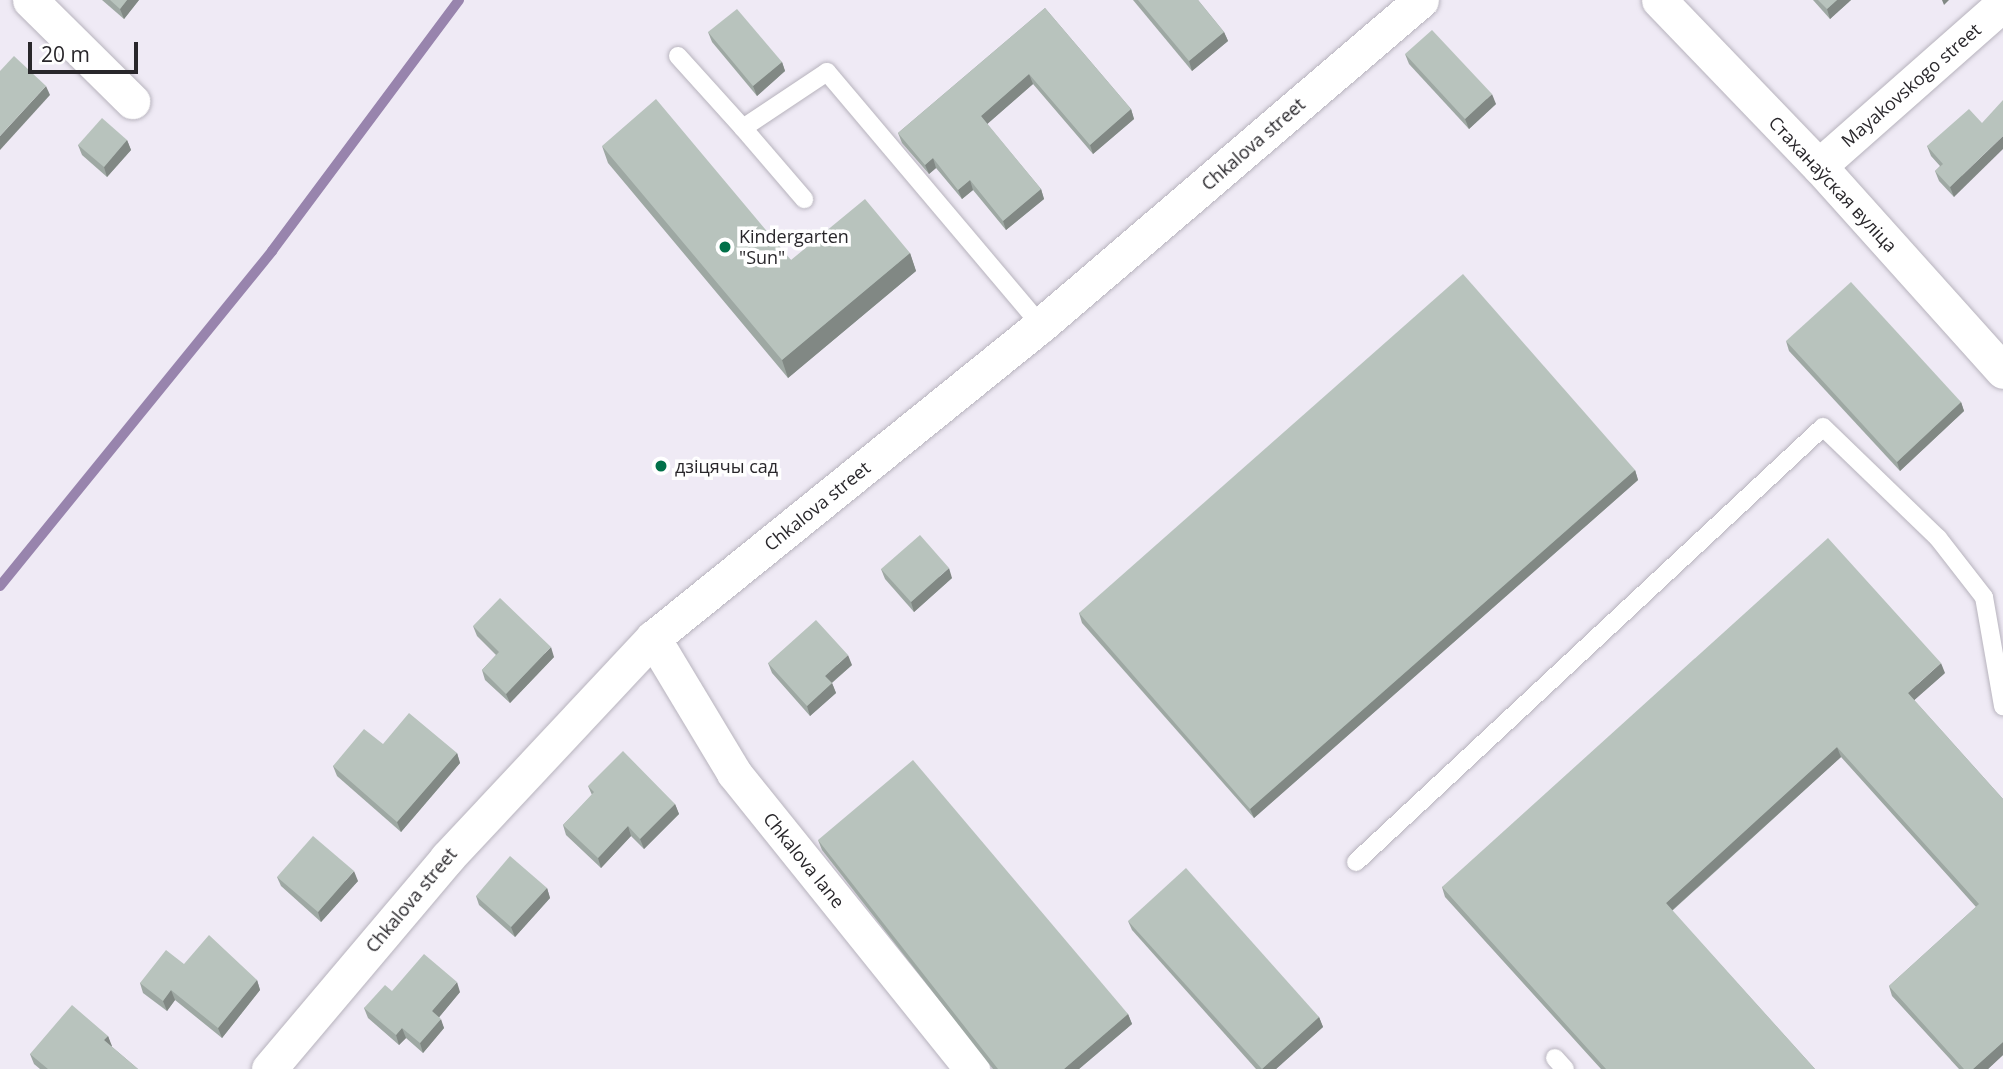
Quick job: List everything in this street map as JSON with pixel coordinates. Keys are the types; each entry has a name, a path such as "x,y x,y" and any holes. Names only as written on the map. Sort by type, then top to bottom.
{"street":[{"path":"30,0 132,102"},
{"name":"Chkalova street","path":"269,1069 447,858 653,638 1041,325 1421,0"},
{"name":"Стаханаўская вуліца","path":"1659,0 1819,166 2003,371"},
{"name":"Mayakovskogo street","path":"1819,166 2003,4"},
{"name":"Chkalova lane","path":"653,638 734,773 972,1069"}],"lane":[{"path":"678,56 804,199"},
{"path":"743,128 827,72 1041,325"},
{"path":"1356,862 1823,427 1938,538 1984,597 2003,706"}],"building":[{"path":"110,0 127,0 120,9"},
{"path":"1138,0 1198,0 1224,32 1189,61"},
{"path":"1818,0 1837,0 1827,9"},
{"path":"1045,8 1131,109 1090,145 1029,74 981,116 1041,189 1003,221 970,180 958,190 933,158 925,165 898,133"},
{"path":"737,9 782,62 753,86 708,32"},
{"path":"1432,30 1492,94 1465,119 1405,54"},
{"path":"14,56 46,86 0,136 0,71"},
{"name":"Kindergarten \"Sun\"","path":"656,99 791,260 865,199 910,253 782,360 602,146"},
{"path":"2003,100 2003,136 1950,187 1935,171 1943,164 1927,146 1969,109 1982,123"},
{"path":"102,118 127,140 104,167 78,145"},
{"path":"1463,274 1635,470 1250,809 1079,613"},
{"path":"1851,282 1961,402 1897,462 1786,341"},
{"path":"920,535 949,568 911,602 881,569"},
{"path":"1828,538 1941,663 1908,693 2003,799 2003,1042 1973,1069 1964,1069 1889,986 1979,904 1837,747 1666,903 1815,1069 1606,1069 1442,887"},
{"path":"500,598 551,647 506,694 482,670 499,652 473,626"},
{"path":"816,620 848,655 825,676 832,683 807,706 768,663"},
{"path":"409,713 457,753 397,822 333,766 364,729 383,744"},
{"path":"623,751 675,804 640,839 628,826 598,858 563,825 594,792 588,786"},
{"path":"913,760 1128,1014 1064,1069 998,1069 818,840"},
{"path":"313,836 354,871 318,912 277,877"},
{"path":"510,856 547,888 511,927 476,896"},
{"path":"1186,868 1319,1017 1262,1069 1128,921"},
{"path":"209,935 257,980 218,1028 171,990 163,1001 140,983 166,950 184,964"},
{"path":"424,954 457,982 432,1011 441,1019 420,1043 402,1028 396,1035 364,1008 385,985 392,991"},
{"path":"72,1005 108,1036 104,1040 138,1069 48,1069 30,1054"}],"waterway":[{"path":"0,586 272,251 459,0"}],"place":[{"name":"Kindergarten \"Sun\"","path":"725,247"},
{"name":"дзіцячы сад","path":"661,466"}]}
